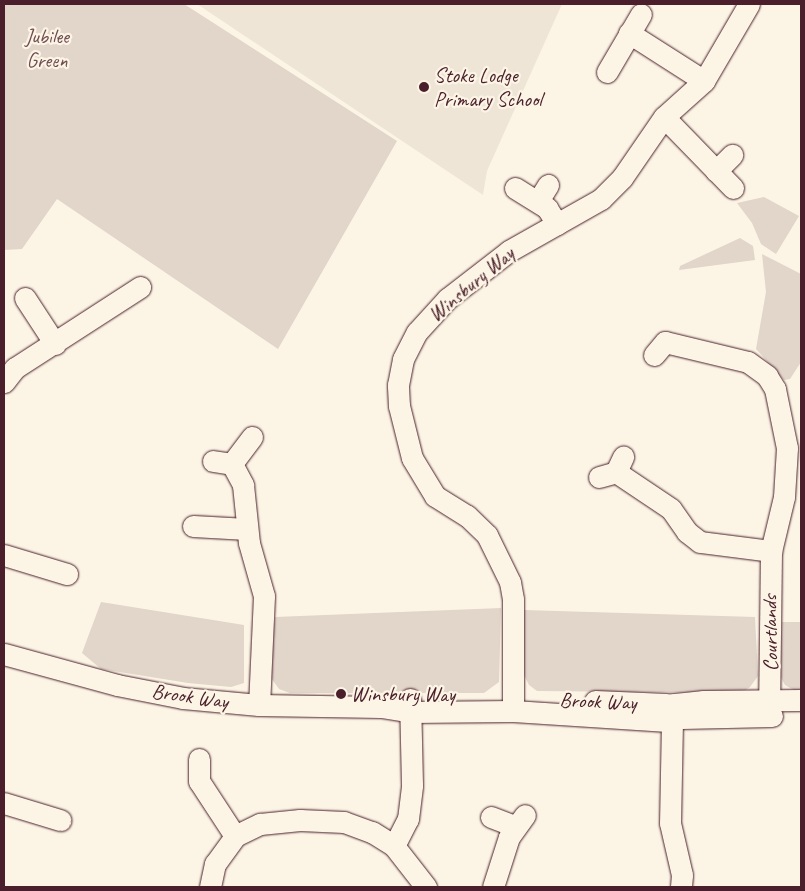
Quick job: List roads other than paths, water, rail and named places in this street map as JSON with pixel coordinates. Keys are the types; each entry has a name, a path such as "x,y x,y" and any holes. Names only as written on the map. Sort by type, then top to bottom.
{"street":[{"name":"Winsbury Way","path":"513,704 513,599 510,582 486,535 467,516 435,496 418,471 402,426 398,385 403,359 417,332 432,315 509,251 601,199 622,178 664,117 704,80 748,4"},
{"path":"607,72 641,14"},
{"path":"629,33 704,80"},
{"path":"664,117 733,188"},
{"path":"716,171 732,155"},
{"path":"515,188 543,193 557,224"},
{"path":"4,382 15,368 140,287"},
{"path":"25,298 54,344"},
{"name":"Courtlands","path":"660,342 756,366 775,389 794,447 771,551 770,708"},
{"path":"252,436 222,462 243,486 247,529 264,596 259,705"},
{"path":"613,469 671,509 687,532 700,542 771,551"},
{"path":"193,526 247,529"},
{"path":"4,555 67,574"},
{"name":"Brook Way","path":"4,654 117,685 183,698 259,705 382,707 513,704 671,713 770,708 801,700"},
{"path":"394,846 408,819 412,784 411,705"},
{"name":"Brook Way","path":"770,708 801,715"},
{"path":"671,713 670,823 682,875 681,887"},
{"path":"199,759 200,781 235,836"},
{"path":"4,803 60,820"},
{"path":"491,817 520,820 493,887"},
{"path":"210,887 215,864 235,836 260,824 300,820 344,822 372,832 394,846 426,887"}],"place":[{"name":"Stoke Lodge Primary School","path":"424,87"},
{"name":"Winsbury Way","path":"341,694"}],"park label":[{"name":"Jubilee Green","path":"47,48"}]}
